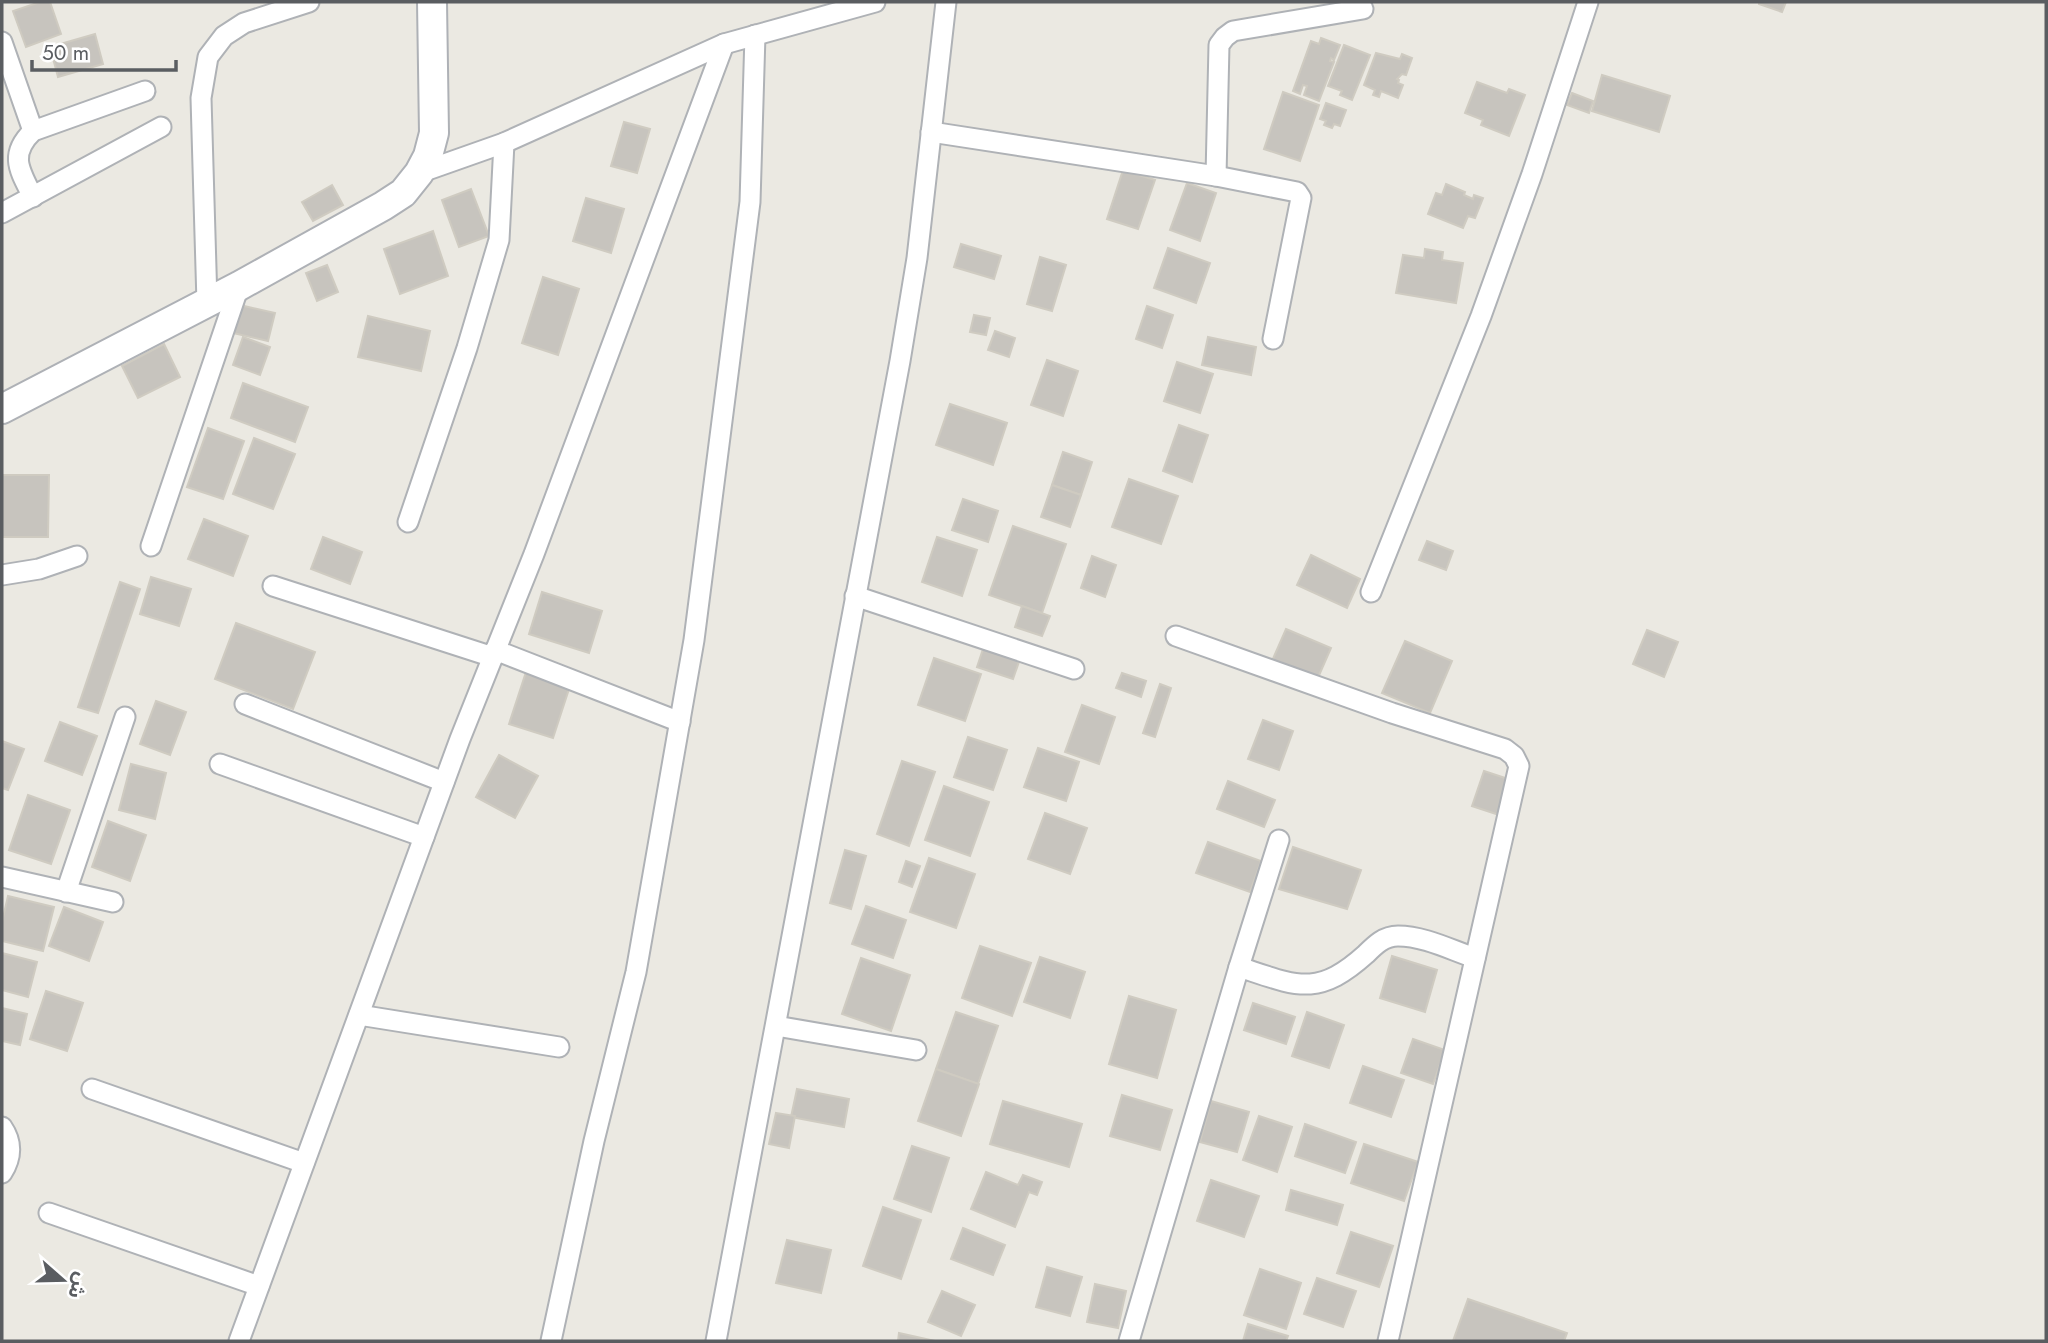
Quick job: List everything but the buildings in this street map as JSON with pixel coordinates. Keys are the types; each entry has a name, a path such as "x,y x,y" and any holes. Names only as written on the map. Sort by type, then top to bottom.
{"street":[{"path":"207,303 201,98 208,58 224,36 244,23 309,2"},
{"path":"2,409 239,286 403,193 419,173 434,133 432,2"},
{"path":"419,173 504,144 724,44 875,2"},
{"path":"716,1341 913,283 946,2"},
{"path":"1371,592 1481,316 1532,174 1588,2"},
{"path":"1216,176 1219,46 1224,37 1233,31 1363,9"},
{"path":"551,1341 594,1140 636,972 680,722 709,528 750,202 755,35"},
{"path":"2,42 33,131"},
{"path":"239,1341 444,782 534,555 724,44"},
{"path":"33,197 19,167 18,155 22,141 33,131 145,91"},
{"path":"2,213 161,127"},
{"path":"931,132 1216,176 1297,192 1301,198 1273,339"},
{"path":"408,522 467,348 499,240 504,144"},
{"path":"150,546 239,286"},
{"path":"2,575 39,569 77,556"},
{"path":"273,586 494,654 680,722"},
{"path":"855,596 1074,668"},
{"path":"1177,636 1392,713 1505,749 1514,756 1519,766 1388,1341"},
{"path":"245,704 444,782"},
{"path":"66,892 125,717"},
{"path":"220,764 424,837"},
{"path":"1129,1341 1279,840"},
{"path":"2,877 113,902"},
{"path":"1239,967 1289,982 1324,983 1346,972 1381,941 1396,936 1429,942 1475,958"},
{"path":"359,1014 559,1047"},
{"path":"776,1026 916,1050"},
{"path":"92,1088 304,1163"},
{"path":"2,1127 8,1136 11,1151 2,1173"},
{"path":"49,1213 259,1286"}]}
